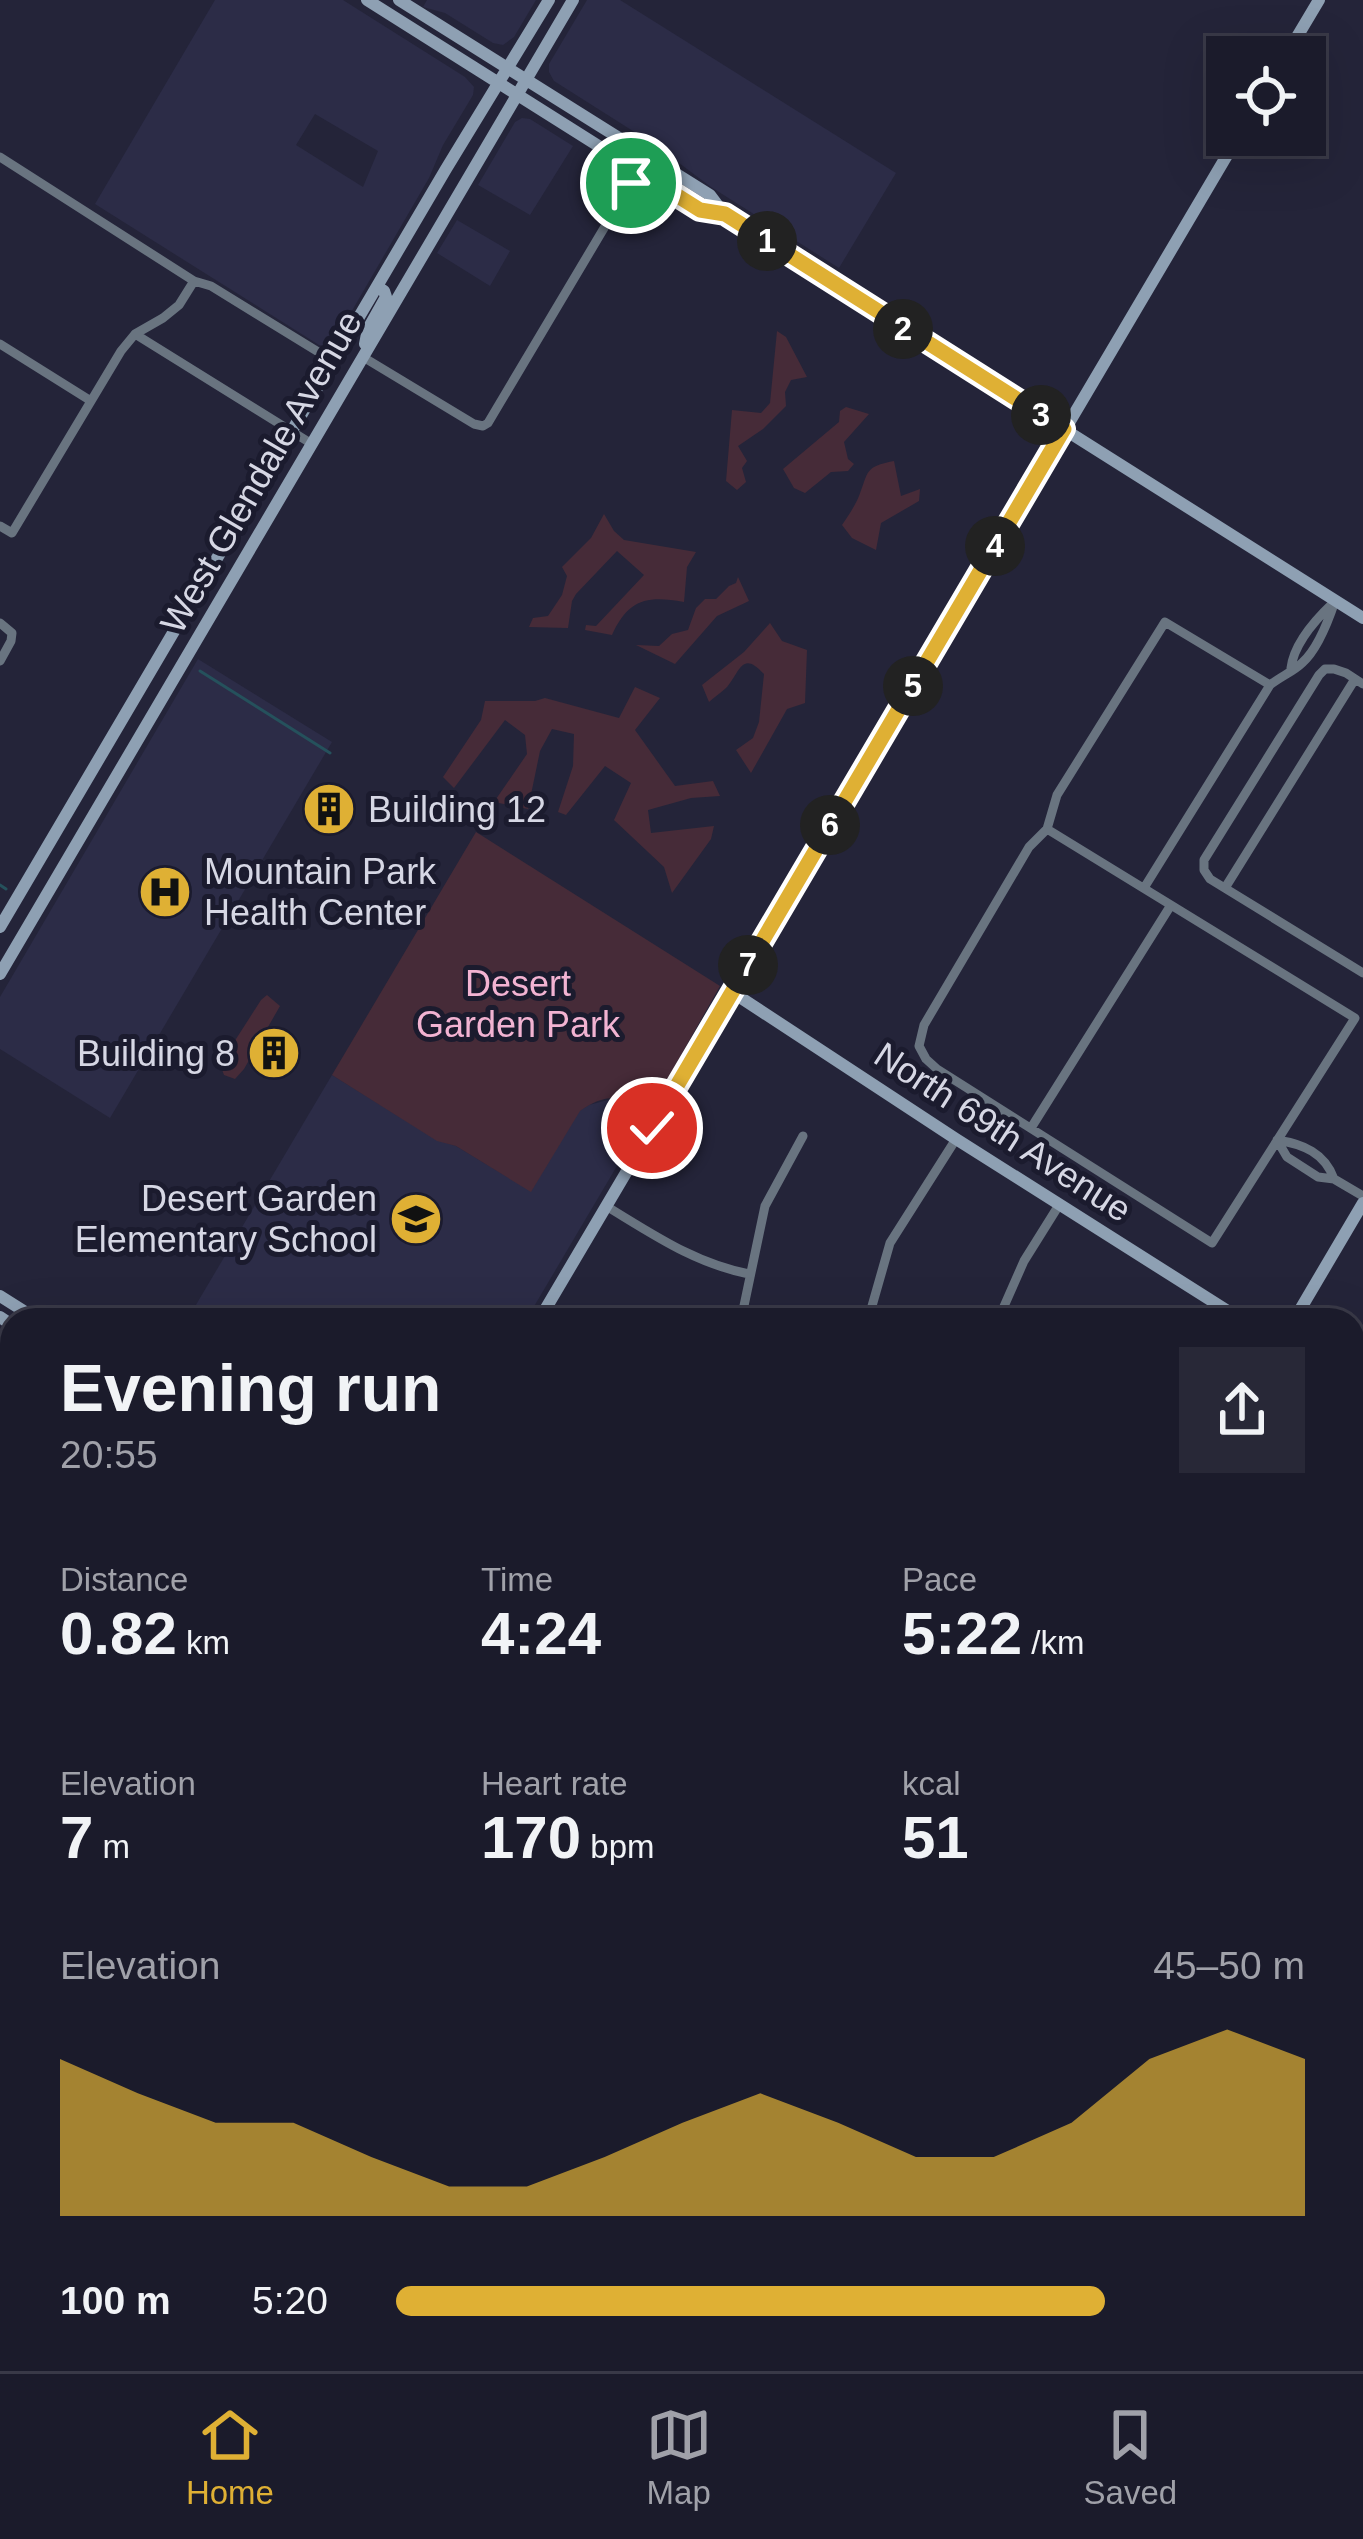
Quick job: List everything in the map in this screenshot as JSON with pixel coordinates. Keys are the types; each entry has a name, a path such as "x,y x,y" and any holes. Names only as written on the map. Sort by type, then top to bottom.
{"main road":[{"path":"367,0 700,210 725,214"},
{"path":"399,0 710,195 725,214 1363,619"},
{"name":"West Glendale Avenue","path":"0,927 549,0"},
{"name":"West Glendale Avenue","path":"0,974 573,0"},
{"path":"1298,36 1319,0"},
{"path":"546,1308 1226,156"},
{"path":"363,357 368,329 386,298 377,287"},
{"path":"94,767 114,779"},
{"name":"North 69th Avenue","path":"733,992 1224,1308"},
{"path":"1301,1308 1363,1200"}],"street":[{"path":"0,157 333,362"},
{"path":"363,357 483,426 493,418 638,171"},
{"path":"0,526 12,533 121,351 135,334 178,305 194,280"},
{"path":"135,334 312,444"},
{"path":"0,344 91,401"},
{"path":"1144,888 1270,686 1291,668 1293,656 1316,620 1335,601"},
{"path":"1047,829 1355,1018 1212,1244 937,1069 919,1046 924,1025 1029,847 1047,829 1057,795 1165,622 1270,686"},
{"path":"0,623 12,633 0,661"},
{"path":"1226,888 1359,682 1334,669 1324,669 1319,675 1204,860 1204,870 1210,879 1363,974"},
{"path":"1031,1128 1171,905"},
{"path":"743,1308 765,1206 803,1136"},
{"path":"871,1308 890,1243 956,1139"},
{"path":"1277,1140 1287,1157 1318,1177 1334,1179 1363,1200"},
{"path":"1277,1140 1298,1143 1328,1162 1334,1179"},
{"path":"1003,1308 1018,1272 1059,1205"},
{"path":"606,1206 694,1259 749,1274"}],"shaded area":[{"path":"215,0 343,0 474,87 429,178 335,340 327,346 95,204","holes":["315,114 378,151 363,187 296,145"]},
{"path":"427,0 536,0 514,37 503,45 445,13 423,7"},
{"path":"587,0 620,0 896,173 839,268 554,81 549,64"},
{"path":"522,118 573,146 530,215 478,185 515,122"},
{"path":"457,220 510,251 490,286 437,253"},
{"path":"198,659 332,742 110,1118 0,1049 0,997"},
{"name":"Desert Garden Elementary School","path":"332,1075 531,1191 579,1111 619,1097 650,1110 533,1308 194,1308"}],"green space":[{"path":"777,331 786,337 807,377 791,380 785,392 786,406 738,446 747,461 742,468 746,482 737,490 726,481 732,410 761,413 770,403"},
{"path":"846,407 869,414 844,442 854,464 848,471 831,472 805,493 794,488 783,469 839,422 840,411"},
{"path":"894,461 901,496 920,489 919,501 881,523 876,550 852,538 842,525 869,471"},
{"path":"604,514 624,540 696,552 687,567 684,602 640,603 625,614 612,635 585,630 586,625 596,626 644,575 617,551 576,594 568,628 529,627 533,618 548,616 562,595 567,576 562,567 591,538"},
{"path":"738,577 749,601 717,616 675,664 636,645 659,646 672,634 688,630 696,608 705,599 716,599"},
{"path":"770,623 782,641 807,650 805,703 787,709 751,773 736,750 753,738 759,722 764,674 746,663 709,702 702,685 744,652"},
{"path":"635,687 660,698 635,730 675,786 713,781 720,796 648,810 651,833 714,826 711,839 672,893 664,867 614,820 631,783 605,766 566,815 558,812 573,766 574,734 552,729 540,751 528,809 494,802 527,754 525,735 505,720 454,788 443,777 481,720 485,701 545,698 619,718"},
{"name":"Desert Garden Park","path":"476,832 720,986 650,1110 615,1098 580,1111 531,1192 456,1146 437,1141 332,1075"},
{"path":"267,995 280,1006 244,1069 235,1079 224,1075 220,1064"}],"waterway":[{"path":"200,671 330,753"},
{"path":"0,885 6,889"}],"place":[{"name":"Building 12","path":"329,809"},
{"name":"Mountain Park Health Center","path":"165,892"},
{"name":"Building 8","path":"274,1053"},
{"name":"Desert Garden Elementary School","path":"416,1219"}],"route":[{"path":"631,183 638,171 700,210 725,214 1064,429 652,1128"}]}
